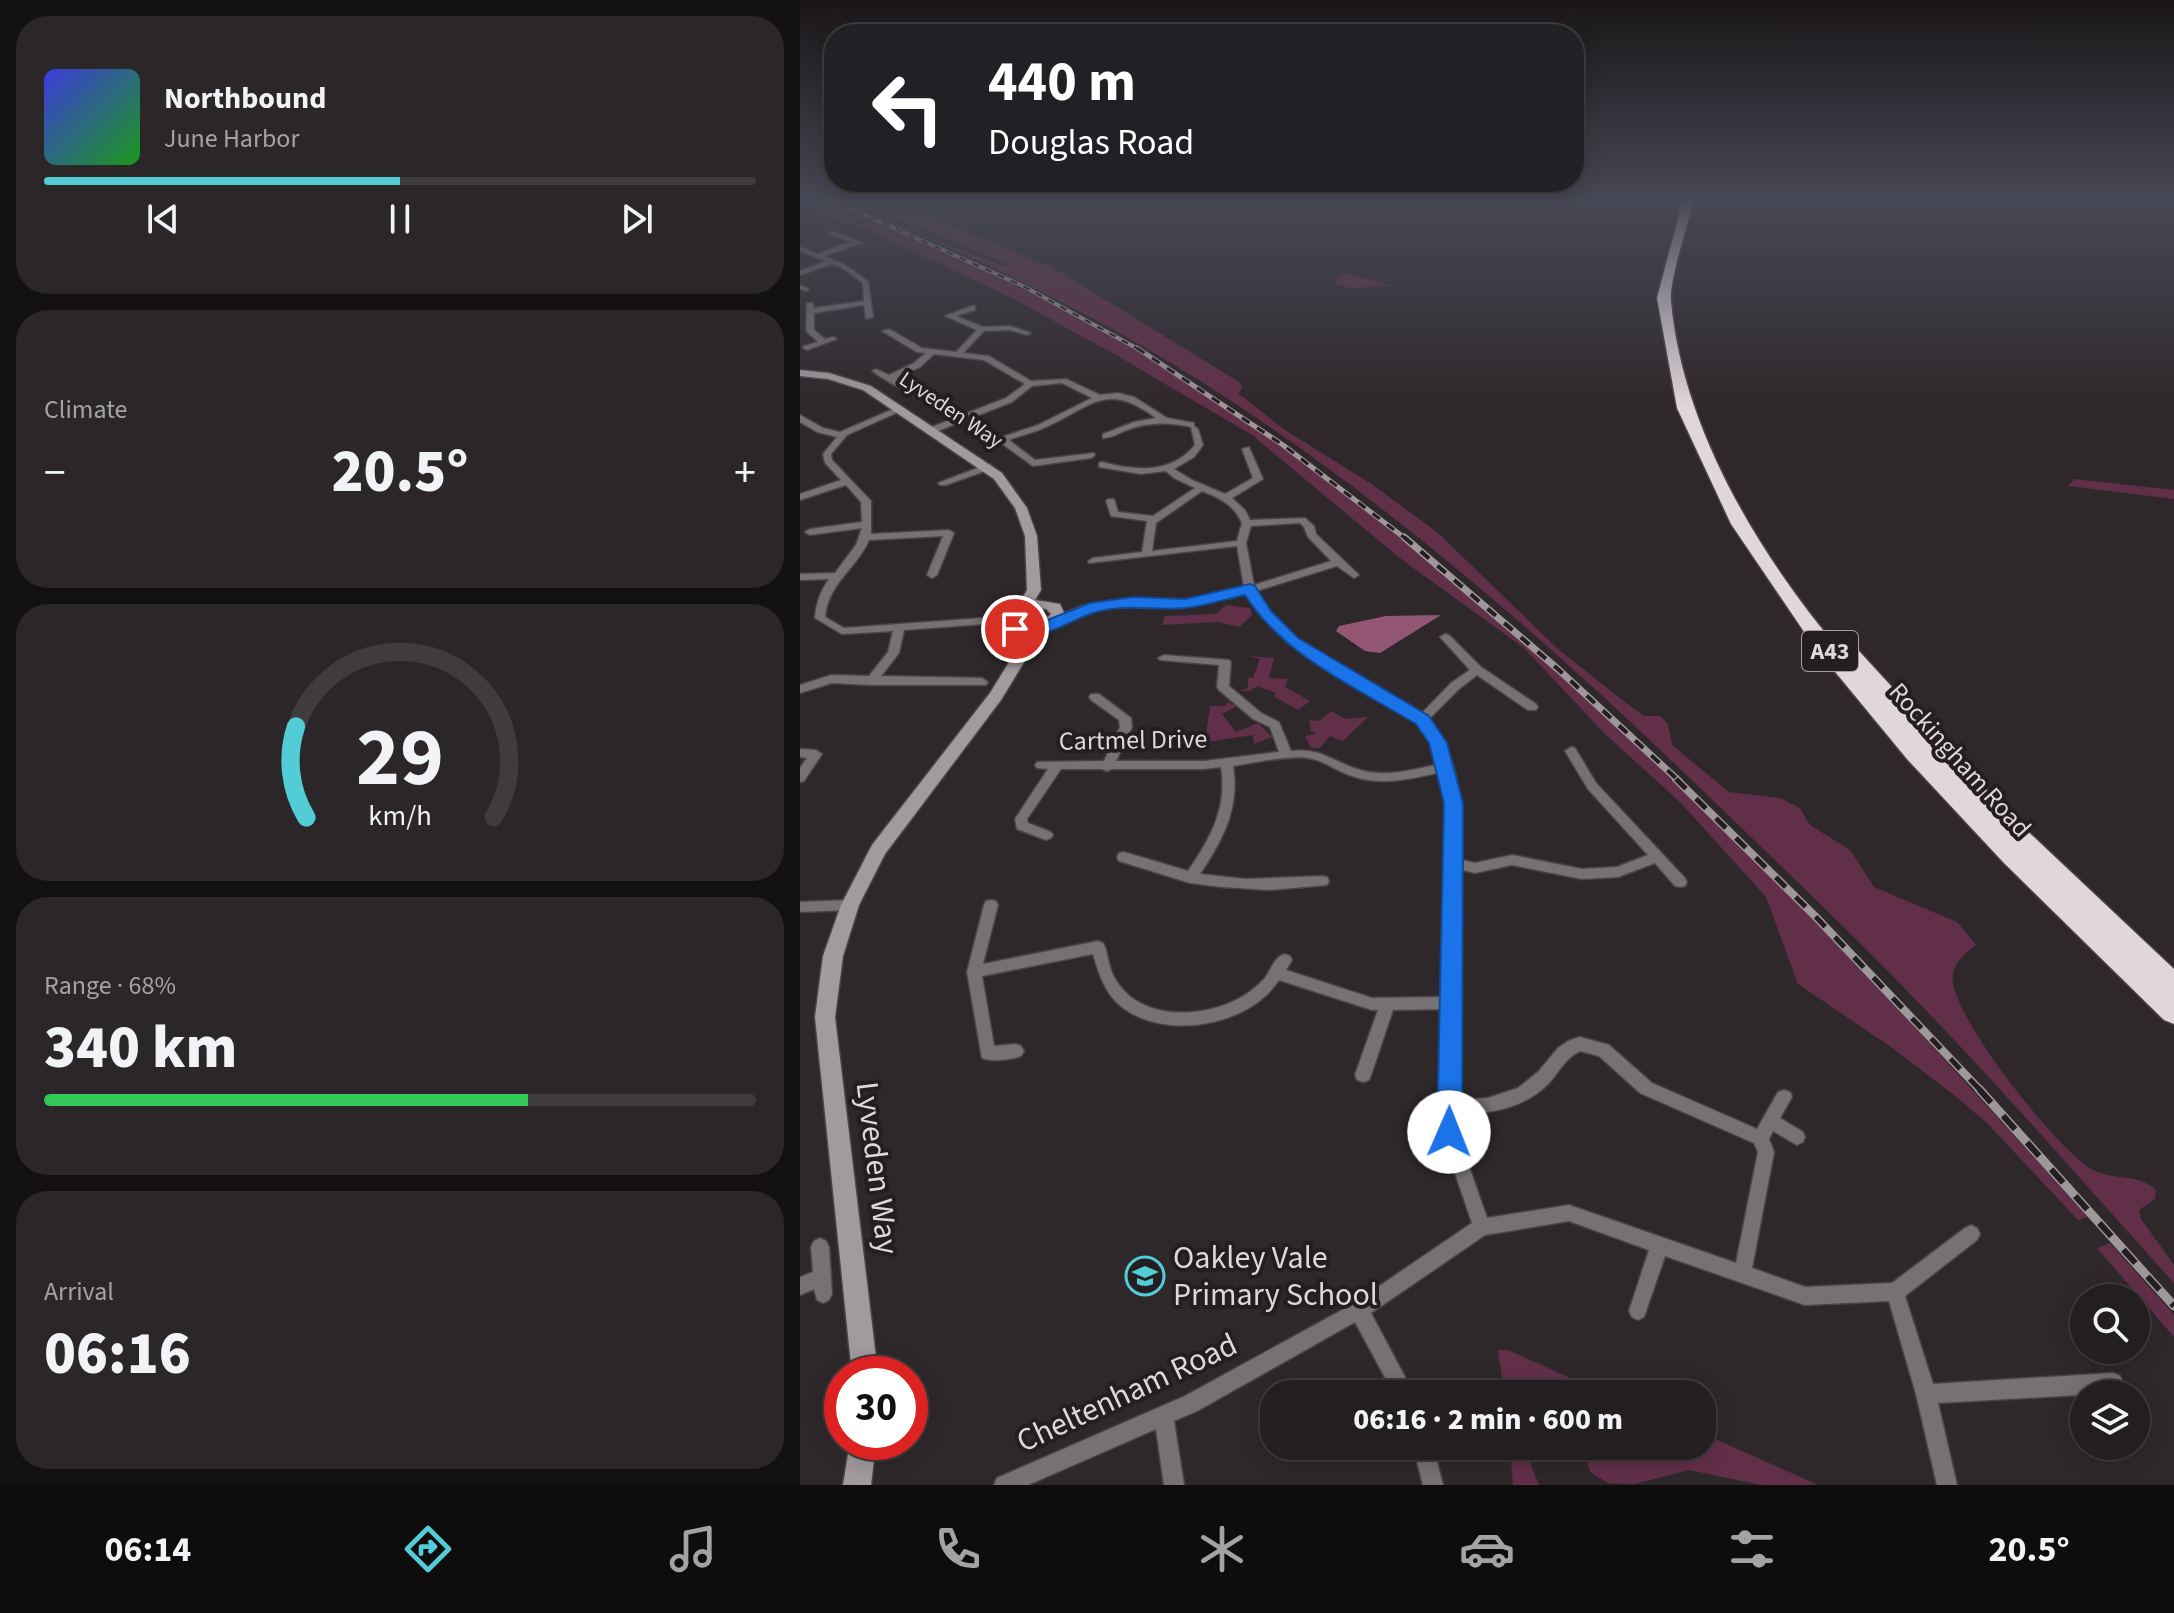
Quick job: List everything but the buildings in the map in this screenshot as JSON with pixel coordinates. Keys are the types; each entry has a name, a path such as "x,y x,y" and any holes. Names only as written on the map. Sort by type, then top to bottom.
{"highway":[{"name":"Rockingham Road","path":"1666,269 1663,296 1667,346 1689,420 1735,515 1810,627 1916,754 2033,877 2174,1012"},
{"name":"Rockingham Road","path":"1677,269 1679,338 1702,418 1750,513 1800,588 1904,717 2005,825 2174,986"}],"street":[{"path":"846,269 866,282 869,317"},
{"path":"823,342 804,326 810,308 866,303"},
{"path":"937,319 972,308"},
{"path":"949,316 982,329 1010,328 1027,333"},
{"path":"959,353 982,329"},
{"path":"886,331 932,352 986,358 1030,384"},
{"path":"807,348 833,339"},
{"path":"891,377 917,365 932,352"},
{"path":"876,371 917,392 932,394"},
{"name":"Lyveden Way","path":"800,373 856,384 901,409 988,467 1006,485 1026,518 1031,536 1034,590 1019,624 996,696 883,841 850,905 833,956 825,1017 863,1356"},
{"path":"932,430 1009,400 1030,384 1063,381 1099,398"},
{"path":"1129,395 1164,420 1193,427 1198,438 1196,450 1187,459 1168,468 1133,471 1096,457 1033,463 1005,443 1005,439 1099,398 1129,395"},
{"path":"901,409 841,435 831,445 828,461 866,501 865,537 819,601 820,618 842,631 984,621 1019,624 1082,609 1133,602 1185,603 1250,589 1338,562"},
{"path":"800,418 820,430 841,435"},
{"path":"1106,436 1127,426 1164,420"},
{"path":"800,427 812,423"},
{"path":"1226,497 1258,479 1246,449"},
{"path":"944,483 988,467"},
{"path":"1168,468 1195,490 1226,497 1253,522 1302,520 1309,526 1311,535 1354,575"},
{"path":"800,497 848,481"},
{"path":"1147,554 1148,527 1154,519 1195,490"},
{"path":"1111,501 1114,514 1154,519"},
{"path":"1253,522 1241,543 1250,589 1265,614 1292,641 1422,720 1438,743 1447,767 1454,803 1455,864 1449,1132 1482,1227"},
{"path":"810,532 867,524"},
{"path":"865,537 949,533 932,575"},
{"path":"1093,561 1241,543"},
{"path":"800,577 837,576"},
{"path":"1034,590 1051,615"},
{"name":"Lyveden Way","path":"1019,624 1051,615"},
{"path":"871,681 893,653 899,627"},
{"path":"1445,637 1477,670 1532,707"},
{"name":"Cartmel Drive","path":"1164,658 1225,662 1223,687 1257,716 1275,725 1286,754"},
{"path":"1422,720 1455,686 1477,670"},
{"path":"800,689 824,680 982,682"},
{"path":"1093,696 1125,718 1126,727 1107,767"},
{"path":"1571,751 1592,786 1680,882"},
{"path":"800,753 816,754 800,778"},
{"name":"Cartmel Drive","path":"1041,765 1107,767 1316,754 1353,772 1383,779 1447,767"},
{"name":"Cartmel Drive","path":"1190,878 1216,840 1227,812 1226,762"},
{"path":"1046,835 1022,826 1021,819 1057,765"},
{"path":"1124,857 1190,878 1244,886 1322,881"},
{"path":"1455,864 1475,868 1512,860 1582,874 1618,872 1657,857"},
{"path":"800,907 850,905"},
{"path":"991,905 974,972 987,1053 1016,1051"},
{"path":"974,972 1098,947 1101,971 1113,993 1129,1006 1161,1018 1186,1019 1227,1012 1248,1000 1282,967 1372,1004 1452,1003"},
{"path":"1363,1075 1388,1003"},
{"path":"1450,1107 1499,1105 1521,1095 1534,1087 1563,1053 1580,1044 1604,1050 1646,1088 1760,1138 1766,1152 1742,1275"},
{"path":"1760,1138 1784,1097"},
{"path":"1770,1121 1797,1137"},
{"name":"Cheltenham Road","path":"1004,1485 1036,1468 1164,1416 1359,1310 1482,1227 1569,1213 1805,1296 1895,1292"},
{"path":"1947,1485 1926,1394 1895,1292 1971,1234"},
{"path":"800,1286 822,1285 820,1247"},
{"path":"1638,1311 1659,1247"},
{"path":"1359,1310 1396,1380"},
{"path":"1926,1394 2070,1386"},
{"path":"1164,1416 1174,1485"},
{"path":"861,1482 862,1460"},
{"path":"1427,1460 1433,1485"}],"shaded area":[{"path":"951,269 982,269 1088,323 1157,363 1287,449 1413,544 1534,647 1651,756 1765,870 1876,985 2088,1217 2078,1220 1987,1123 1954,1095 1891,1047 1798,984 1766,897 1680,802 1605,734 1524,648 1401,559 1252,435 1012,298"},
{"path":"995,269 1056,269 1239,382 1243,388 1238,393 1285,430 1373,485 1438,533 1558,649 1621,699 1644,716 1660,716 1668,724 1672,745 1729,792 1780,798 1800,808 1810,825 1850,850 1874,887 1957,922 1976,945 1959,960 1953,973 1955,991 1966,1017 2007,1079 2077,1158 2093,1170 2142,1181 2156,1190 2155,1199 2139,1210 2141,1219 2174,1265 2174,1283 1881,964 1637,728 1512,616 1383,509 1247,411 1104,324"},
{"path":"1348,273 1392,286 1349,288 1334,284 1339,276"},
{"path":"2074,479 2174,490 2174,499 2068,486"},
{"path":"1226,605 1250,608 1252,615 1239,627 1218,622 1162,625 1165,616 1216,614"},
{"path":"1441,615 1380,653 1365,651 1336,631 1339,626 1386,616"},
{"path":"1248,656 1274,658 1269,678 1288,679 1285,687 1310,701 1298,710 1273,696 1276,693 1258,686 1250,691 1239,691 1248,688 1248,678 1253,678 1260,659"},
{"path":"1227,702 1237,706 1222,714 1236,732 1258,723 1272,737 1254,744 1253,735 1205,742 1210,706 1226,706"},
{"path":"1331,711 1345,719 1368,717 1343,741 1330,736 1320,748 1311,748 1305,736 1317,734 1311,731 1309,720 1319,721"},
{"path":"2110,1243 2146,1284 2128,1284 2097,1248"},
{"path":"2150,1288 2174,1315 2174,1337 2150,1309"},
{"path":"1498,1350 1508,1350 1575,1380 1502,1380"},
{"path":"1716,1439 1818,1485 1762,1485 1689,1470 1635,1484 1608,1483 1590,1472 1586,1460 1716,1460"},
{"path":"1511,1460 1531,1460 1539,1485 1513,1485"}],"railway":[{"path":"986,269 1023,286 1140,350"},
{"path":"1137,348 1283,445 1406,539"},
{"path":"1404,537 1559,670 1679,781"},
{"path":"1676,779 1815,916 1981,1091"},
{"path":"1979,1089 2174,1306"}],"place":[{"name":"Oakley Vale Primary School","path":"1145,1276"}],"route":[{"path":"1015,629 1029,632 1045,628 1082,609 1133,602 1185,603 1250,589 1265,614 1292,641 1422,720 1438,743 1447,767 1454,803 1449,1132"}]}
